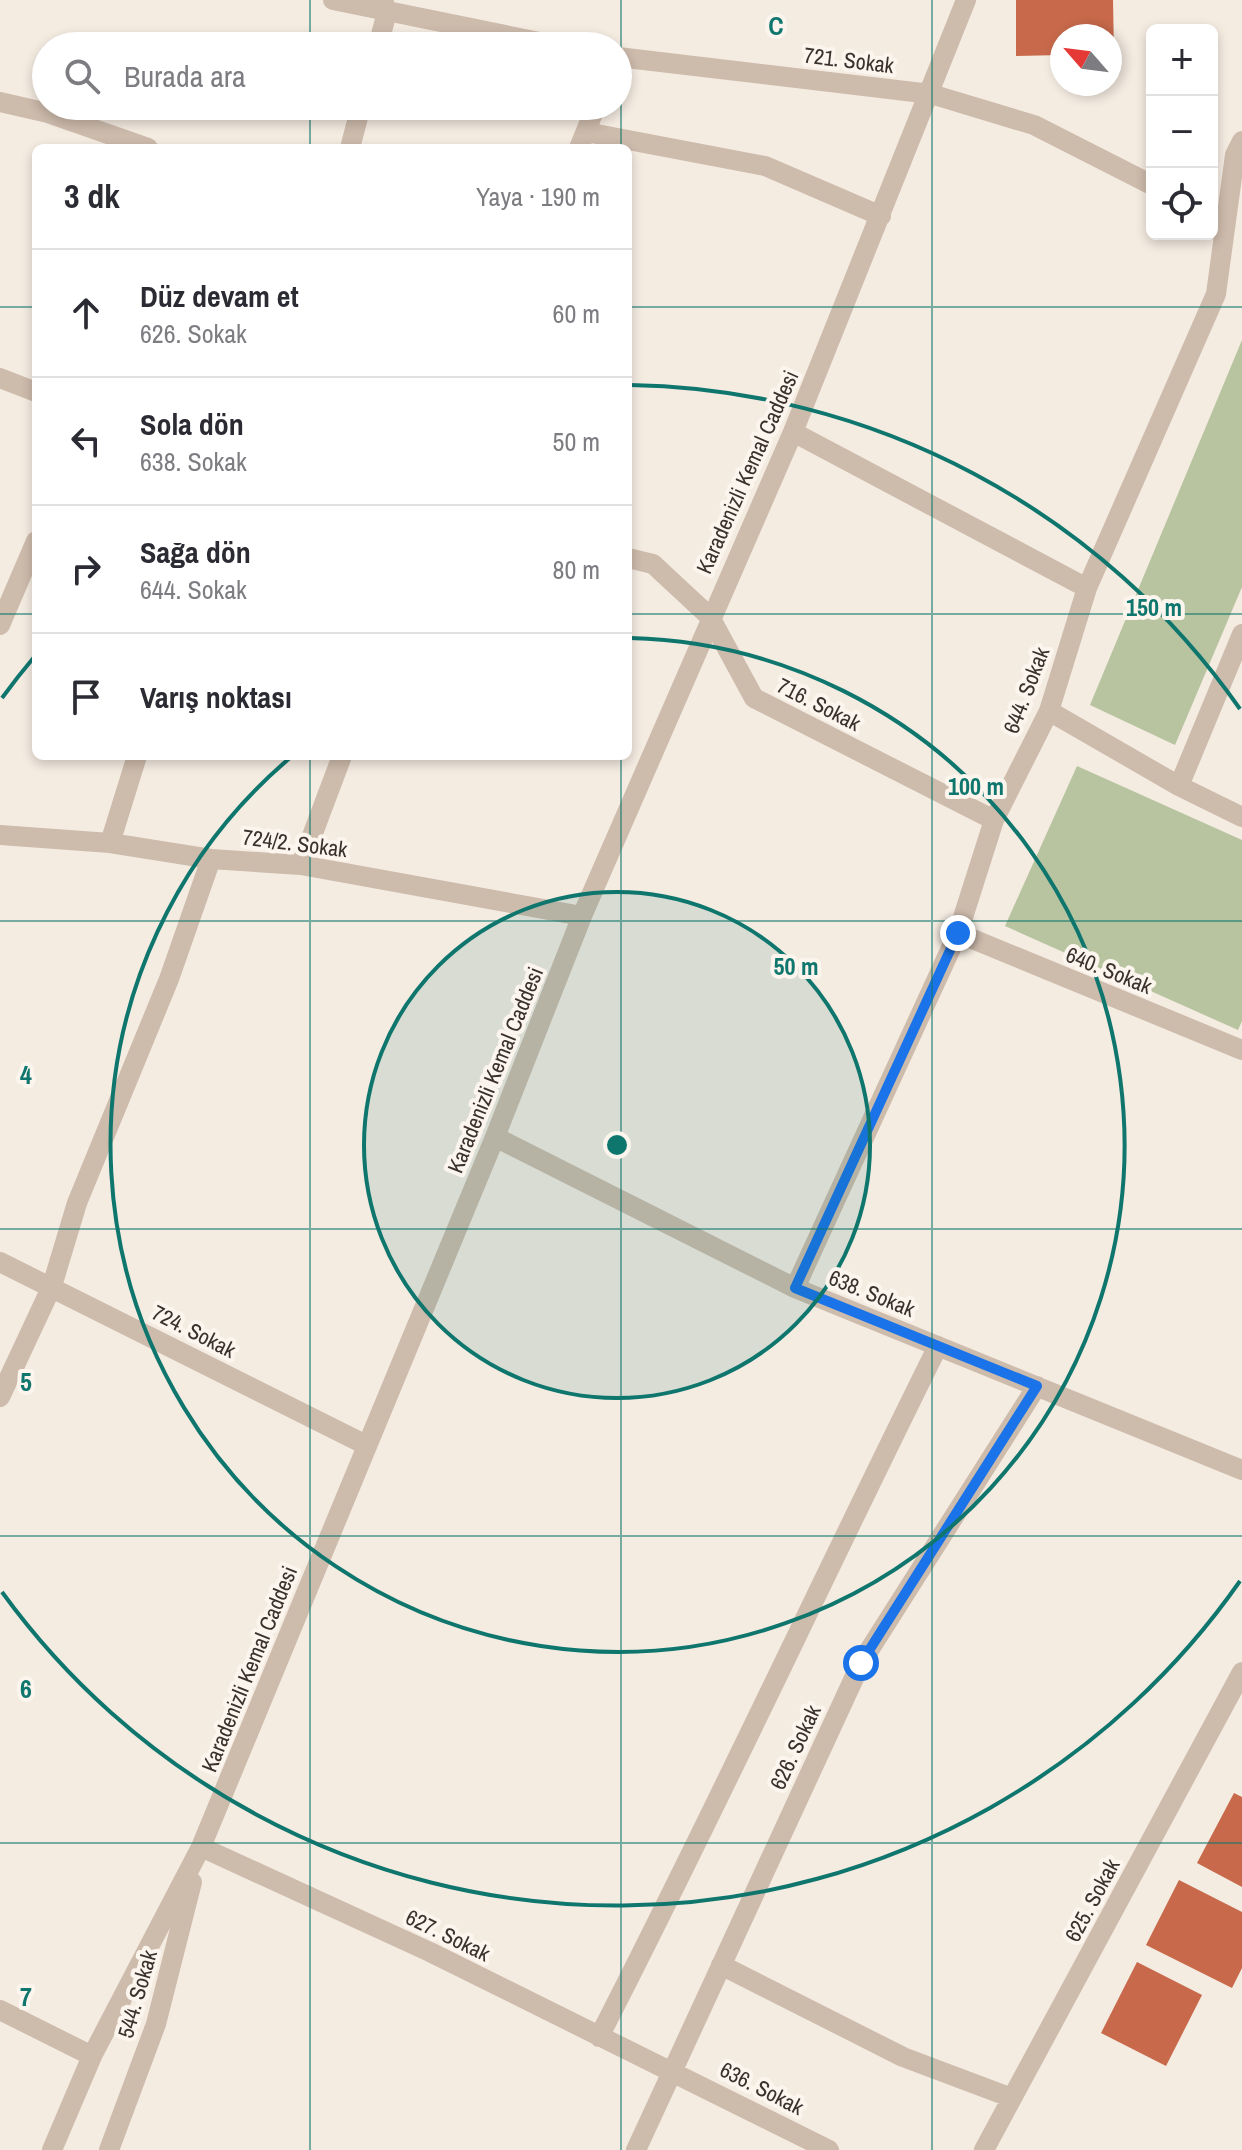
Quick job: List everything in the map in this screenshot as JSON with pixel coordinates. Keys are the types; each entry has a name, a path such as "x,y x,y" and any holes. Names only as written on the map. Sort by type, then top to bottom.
{"street":[{"path":"333,0 385,6 498,32"},
{"name":"Karadenizli Kemal Caddesi","path":"52,2150 92,2056 201,1847 495,1137 582,916 793,432 931,94 966,0"},
{"path":"380,32 385,6"},
{"name":"721. Sokak","path":"632,59 931,94 1034,125 1146,182"},
{"path":"0,102 32,109"},
{"path":"68,120 137,144"},
{"path":"351,144 357,120"},
{"path":"590,120 582,140 610,144"},
{"name":"644. Sokak","path":"795,1288 958,933 994,820 1049,711 1087,588 1216,294 1235,155 1242,141"},
{"path":"632,147 765,166 881,216"},
{"path":"0,378 32,390"},
{"path":"793,432 1087,588"},
{"path":"0,625 32,550"},
{"name":"716. Sokak","path":"632,559 653,564 710,617 754,698 994,820"},
{"path":"1179,786 1242,634"},
{"path":"1049,711 1179,786 1242,817"},
{"path":"110,843 136,760"},
{"path":"301,865 340,760"},
{"name":"724/2. Sokak","path":"0,835 110,843 211,859 301,865 582,916"},
{"path":"0,1397 52,1286 77,1203 169,979 211,859"},
{"name":"640. Sokak","path":"958,933 1242,1050"},
{"name":"638. Sokak","path":"495,1137 795,1288 1242,1470"},
{"name":"724. Sokak","path":"0,1262 366,1445"},
{"path":"599,2037 705,1830 814,1594 938,1346"},
{"name":"626. Sokak","path":"636,2150 861,1663 1037,1386"},
{"name":"625. Sokak","path":"984,2150 1242,1672"},
{"name":"627. Sokak","path":"201,1847 430,1952 672,2070"},
{"name":"544. Sokak","path":"109,2150 156,2024 201,1847"},
{"path":"721,1965 903,2057 1012,2098"},
{"path":"0,2010 92,2056"},
{"name":"636. Sokak","path":"672,2070 829,2150"}],"green space":[{"path":"1242,340 1242,587 1175,745 1090,705"},
{"path":"1077,766 1242,840 1242,1021 1238,1030 1005,926"}],"building":[{"path":"1016,0 1113,0 1113,24 1050,24 1050,55 1016,56"},
{"path":"1234,1793 1242,1797 1242,1887 1197,1863"},
{"path":"1179,1880 1242,1912 1242,1968 1232,1988 1146,1945"},
{"path":"1137,1962 1202,1995 1166,2066 1101,2033"}],"route":[{"path":"861,1663 1037,1386 795,1288 958,933"}]}
